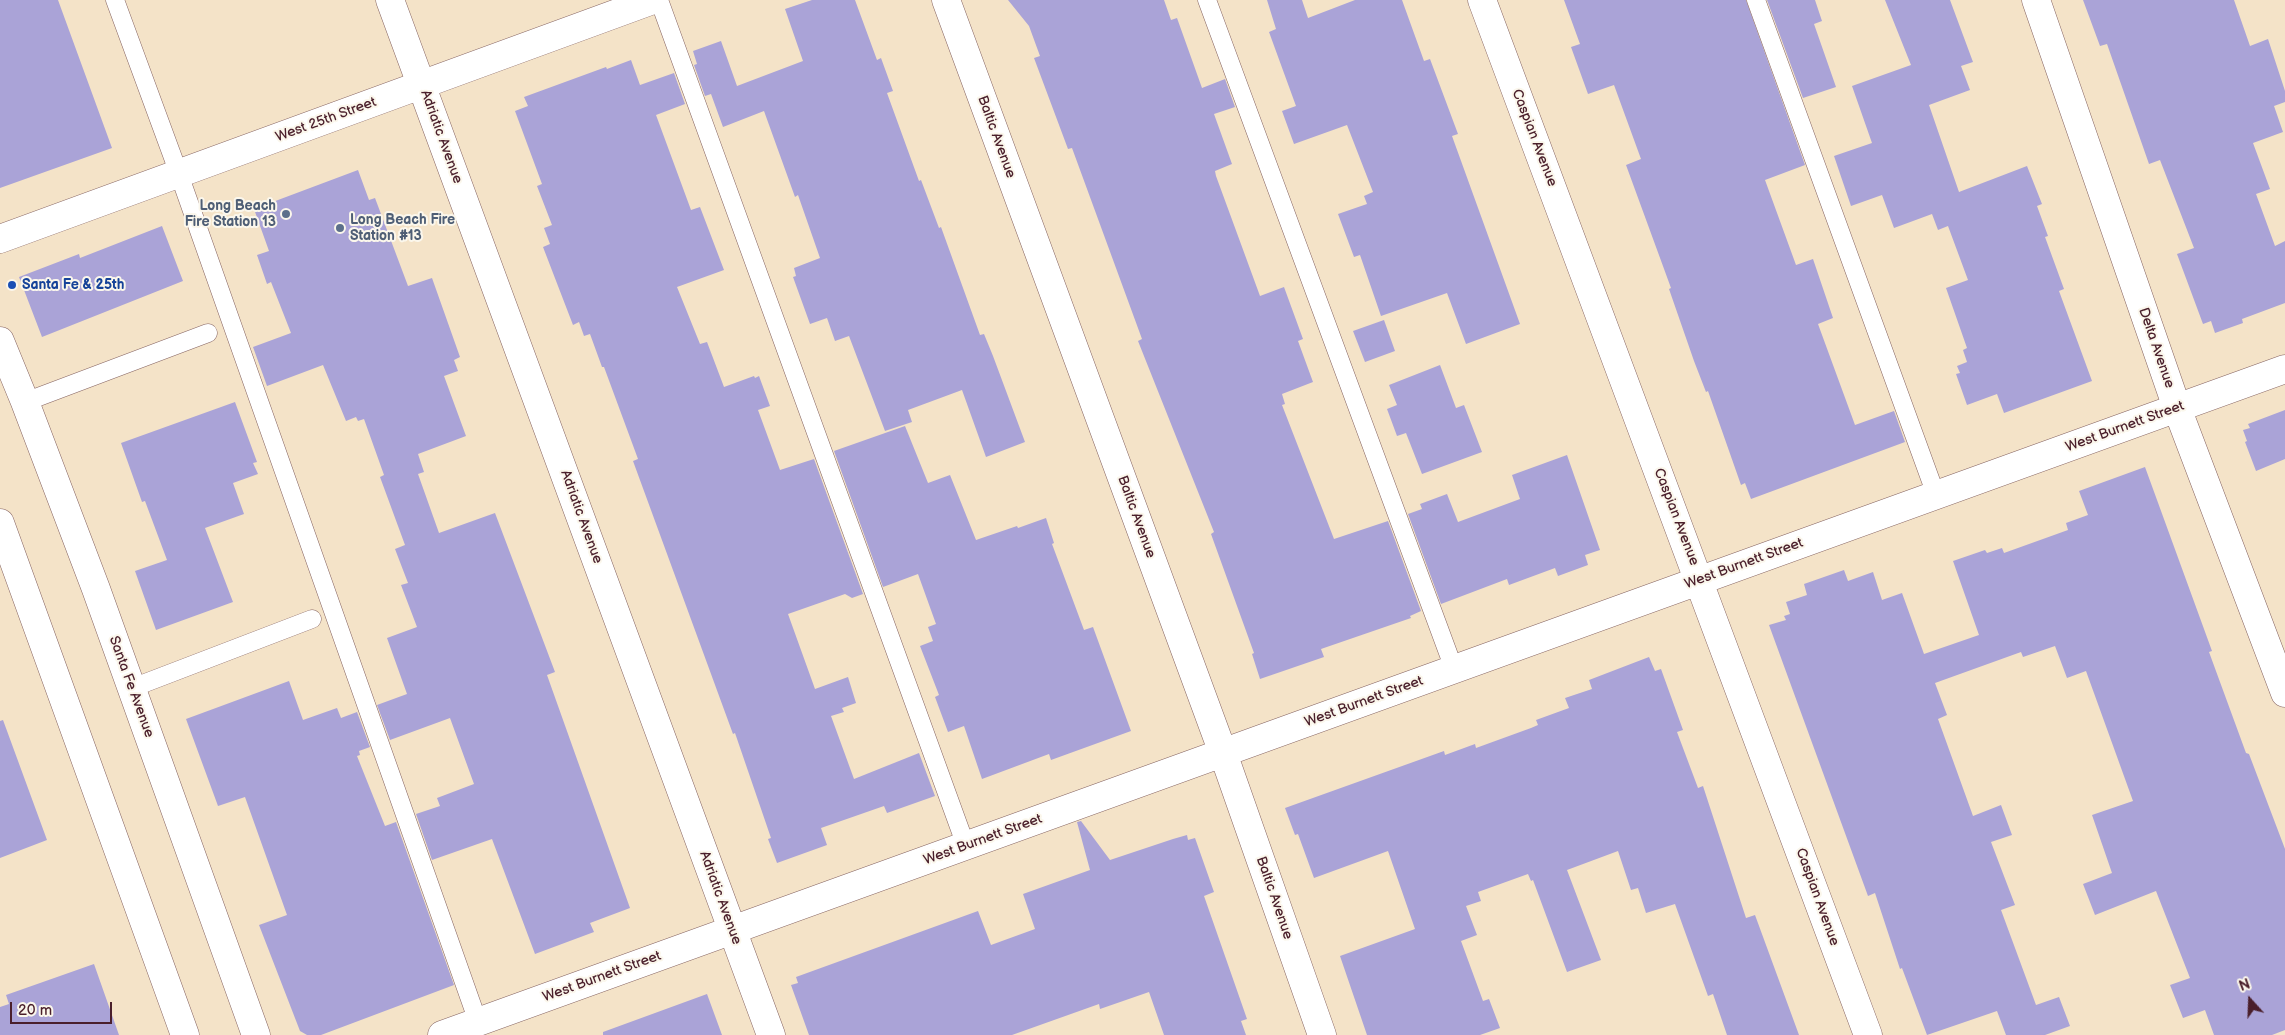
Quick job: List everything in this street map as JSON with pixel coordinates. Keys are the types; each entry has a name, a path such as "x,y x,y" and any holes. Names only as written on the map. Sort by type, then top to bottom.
{"street":[{"name":"Adriatic Avenue","path":"390,0 771,1035"},
{"name":"West 25th Street","path":"0,240 653,0"},
{"name":"Baltic Avenue","path":"946,0 1223,753 1322,1035"},
{"name":"Caspian Avenue","path":"1482,0 1868,1035"},
{"name":"Delta Avenue","path":"2036,0 2177,408 2285,693"},
{"name":"Santa Fe Avenue","path":"0,341 26,402 132,688 256,1035"},
{"name":"West Burnett Street","path":"442,1035 2285,369"},
{"path":"0,524 185,1035"}],"lane":[{"path":"115,0 180,174 478,1022"},
{"path":"659,0 966,846"},
{"path":"1207,0 1454,669"},
{"path":"1756,0 1936,495"},
{"path":"26,402 208,333"},
{"path":"132,688 312,619"}],"building":[{"path":"0,0 58,0 112,148 0,188"},
{"path":"812,0 855,0 877,60 881,58 893,91 887,93 919,181 921,180 939,228 941,227 980,335 984,334 1025,442 986,457 962,390 908,410 912,422 885,431 849,336 835,341 827,318 810,324 793,277 796,276 794,268 820,258 798,195 795,197 764,111 723,127 711,94 705,96 694,65 697,64 693,51 721,41 737,86 803,61 785,9"},
{"path":"1008,0 1164,0 1171,20 1177,18 1202,88 1225,79 1235,107 1214,114 1232,164 1215,171 1216,176 1260,296 1284,287 1303,339 1298,341 1313,382 1282,394 1285,404 1282,405 1334,539 1388,521 1421,611 1410,616 1411,618 1321,649 1324,657 1260,679 1252,654 1254,653 1211,534 1214,532 1138,341 1142,339 1072,148 1068,149 1034,58 1040,56 1029,26"},
{"path":"1267,0 1302,0 1308,18 1355,0 1402,0 1424,61 1430,59 1458,134 1452,136 1520,324 1466,344 1447,293 1381,316 1360,255 1354,257 1338,214 1367,204 1364,196 1373,192 1347,125 1294,144 1282,111 1296,106 1269,32 1276,29"},
{"path":"1564,0 1746,0 1805,165 1765,180 1796,265 1813,259 1833,318 1818,324 1855,425 1894,411 1905,442 1751,499 1745,483 1741,485 1708,391 1706,392 1694,361 1669,289 1671,288 1626,165 1641,159 1614,85 1588,94 1571,47 1580,44"},
{"path":"1767,0 1815,0 1822,21 1814,24 1836,87 1803,98"},
{"path":"1885,0 1950,0 1973,62 1961,66 1970,90 1929,105 1959,192 2027,166 2042,204 2037,206 2048,236 2045,237 2064,289 2059,291 2092,381 2004,413 1997,394 1967,405 1956,374 1960,373 1957,366 1967,362 1963,350 1967,348 1946,288 1968,280 1948,226 1938,230 1932,214 1894,228 1882,195 1851,206 1834,156 1872,143 1852,86 1911,65"},
{"path":"2083,0 2234,0 2250,46 2268,39 2285,91 2285,102 2274,106 2283,132 2253,143 2270,189 2256,194 2275,246 2285,241 2285,303 2242,319 2243,323 2215,333 2211,321 2203,324 2177,254 2194,248 2160,160 2149,164 2107,44 2100,46"},
{"path":"631,60 640,85 674,73 685,104 656,115 691,210 700,207 724,270 677,287 700,344 707,342 724,387 759,376 770,406 758,410 780,470 814,459 863,594 852,598 845,594 788,614 815,689 848,677 856,703 842,708 844,712 831,716 854,779 919,753 935,796 887,813 884,806 821,828 827,845 777,863 768,839 771,838 735,733 733,734 633,461 638,459 604,367 602,367 590,334 584,336 579,322 573,325 543,247 550,244 544,228 552,225 537,186 542,184 515,111 528,106 524,97 606,67 607,69"},
{"path":"358,170 369,200 375,198 408,286 432,278 460,357 454,360 458,371 444,376 466,436 418,454 424,472 418,474 439,533 495,513 555,672 547,675 630,908 590,923 594,932 535,954 492,839 432,860 416,814 440,806 437,798 474,784 450,718 390,740 377,705 407,694 387,638 417,627 401,585 408,583 395,549 405,545 380,477 384,475 364,419 358,421 356,417 346,421 323,365 267,386 253,347 291,333 271,282 267,284 257,255 269,251 254,209"},
{"path":"162,226 183,281 42,337 19,277 79,254 80,258"},
{"path":"1384,320 1395,351 1365,362 1353,331"},
{"path":"1440,365 1456,408 1464,405 1482,452 1422,474 1406,433 1397,436 1387,409 1397,405 1389,385"},
{"path":"235,402 257,462 253,463 258,474 233,483 244,514 205,528 233,602 156,630 135,571 167,560 145,501 142,502 121,443"},
{"path":"2285,410 2285,459 2256,471 2245,442 2247,441 2243,430 2250,428 2248,424"},
{"path":"905,426 928,483 950,475 976,540 1046,518 1054,543 1052,544 1084,630 1093,627 1131,731 1051,760 1049,754 982,779 964,726 948,732 935,697 939,695 920,646 933,641 928,627 936,624 918,574 883,587 834,451"},
{"path":"1567,455 1600,550 1585,555 1588,565 1558,576 1555,568 1509,585 1507,579 1441,604 1408,514 1422,509 1420,504 1447,494 1458,522 1520,499 1512,475"},
{"path":"2145,467 2212,651 2209,652 2246,753 2249,754 2285,849 2285,1030 2272,1035 2214,1035 2205,1010 2183,1018 2170,985 2190,978 2156,891 2095,915 2083,884 2112,873 2092,815 2133,801 2086,671 2067,678 2055,646 2023,657 2021,652 1935,683 1947,715 1938,719 1973,816 2001,805 2012,835 1991,842 2015,905 2001,910 2036,1005 2059,997 2070,1026 2045,1035 2006,1035 1997,1011 1927,1035 1902,968 1900,969 1875,893 1868,896 1769,625 1786,620 1784,616 1790,614 1786,602 1807,595 1804,584 1844,570 1848,581 1873,572 1882,600 1902,593 1924,654 1979,635 1953,561 1985,550 1987,553 2002,548 2004,553 2068,530 2066,523 2088,515 2079,491"},
{"path":"1649,657 1655,671 1661,669 1683,730 1677,732 1698,788 1703,786 1746,918 1755,915 1799,1035 1727,1035 1713,994 1708,996 1675,904 1646,913 1638,888 1631,890 1618,851 1567,870 1601,960 1567,972 1533,880 1531,881 1528,874 1478,892 1481,901 1466,906 1477,935 1461,941 1483,1001 1489,999 1500,1028 1480,1035 1367,1035 1340,956 1415,929 1388,851 1314,878 1298,834 1295,835 1285,808 1444,751 1445,755 1475,744 1476,748 1531,728 1538,725 1536,720 1569,708 1565,698 1592,689 1589,680"},
{"path":"289,681 303,720 337,708 341,718 357,712 370,747 359,751 360,755 357,756 385,826 396,822 454,985 321,1035 307,1035 300,1031 259,925 287,915 245,797 218,806 186,719"},
{"path":"3,720 47,840 0,858 0,721"},
{"path":"1081,821 1110,860 1187,835 1188,840 1195,838 1214,892 1204,896 1247,1019 1241,1021 1246,1035 1164,1035 1149,992 1100,1009 1099,1004 1012,1035 809,1035 791,985 798,983 796,977 978,911 991,945 1035,929 1023,894 1090,870 1077,822"},
{"path":"94,964 119,1035 0,1035 0,1007 9,1004 6,995"},
{"path":"707,994 722,1035 603,1035 603,1032"}],"place":[{"name":"Long Beach Fire Station 13","path":"286,214"},
{"name":"Long Beach Fire Station #13","path":"340,228"},
{"name":"Santa Fe & 25th","path":"12,285"}]}
